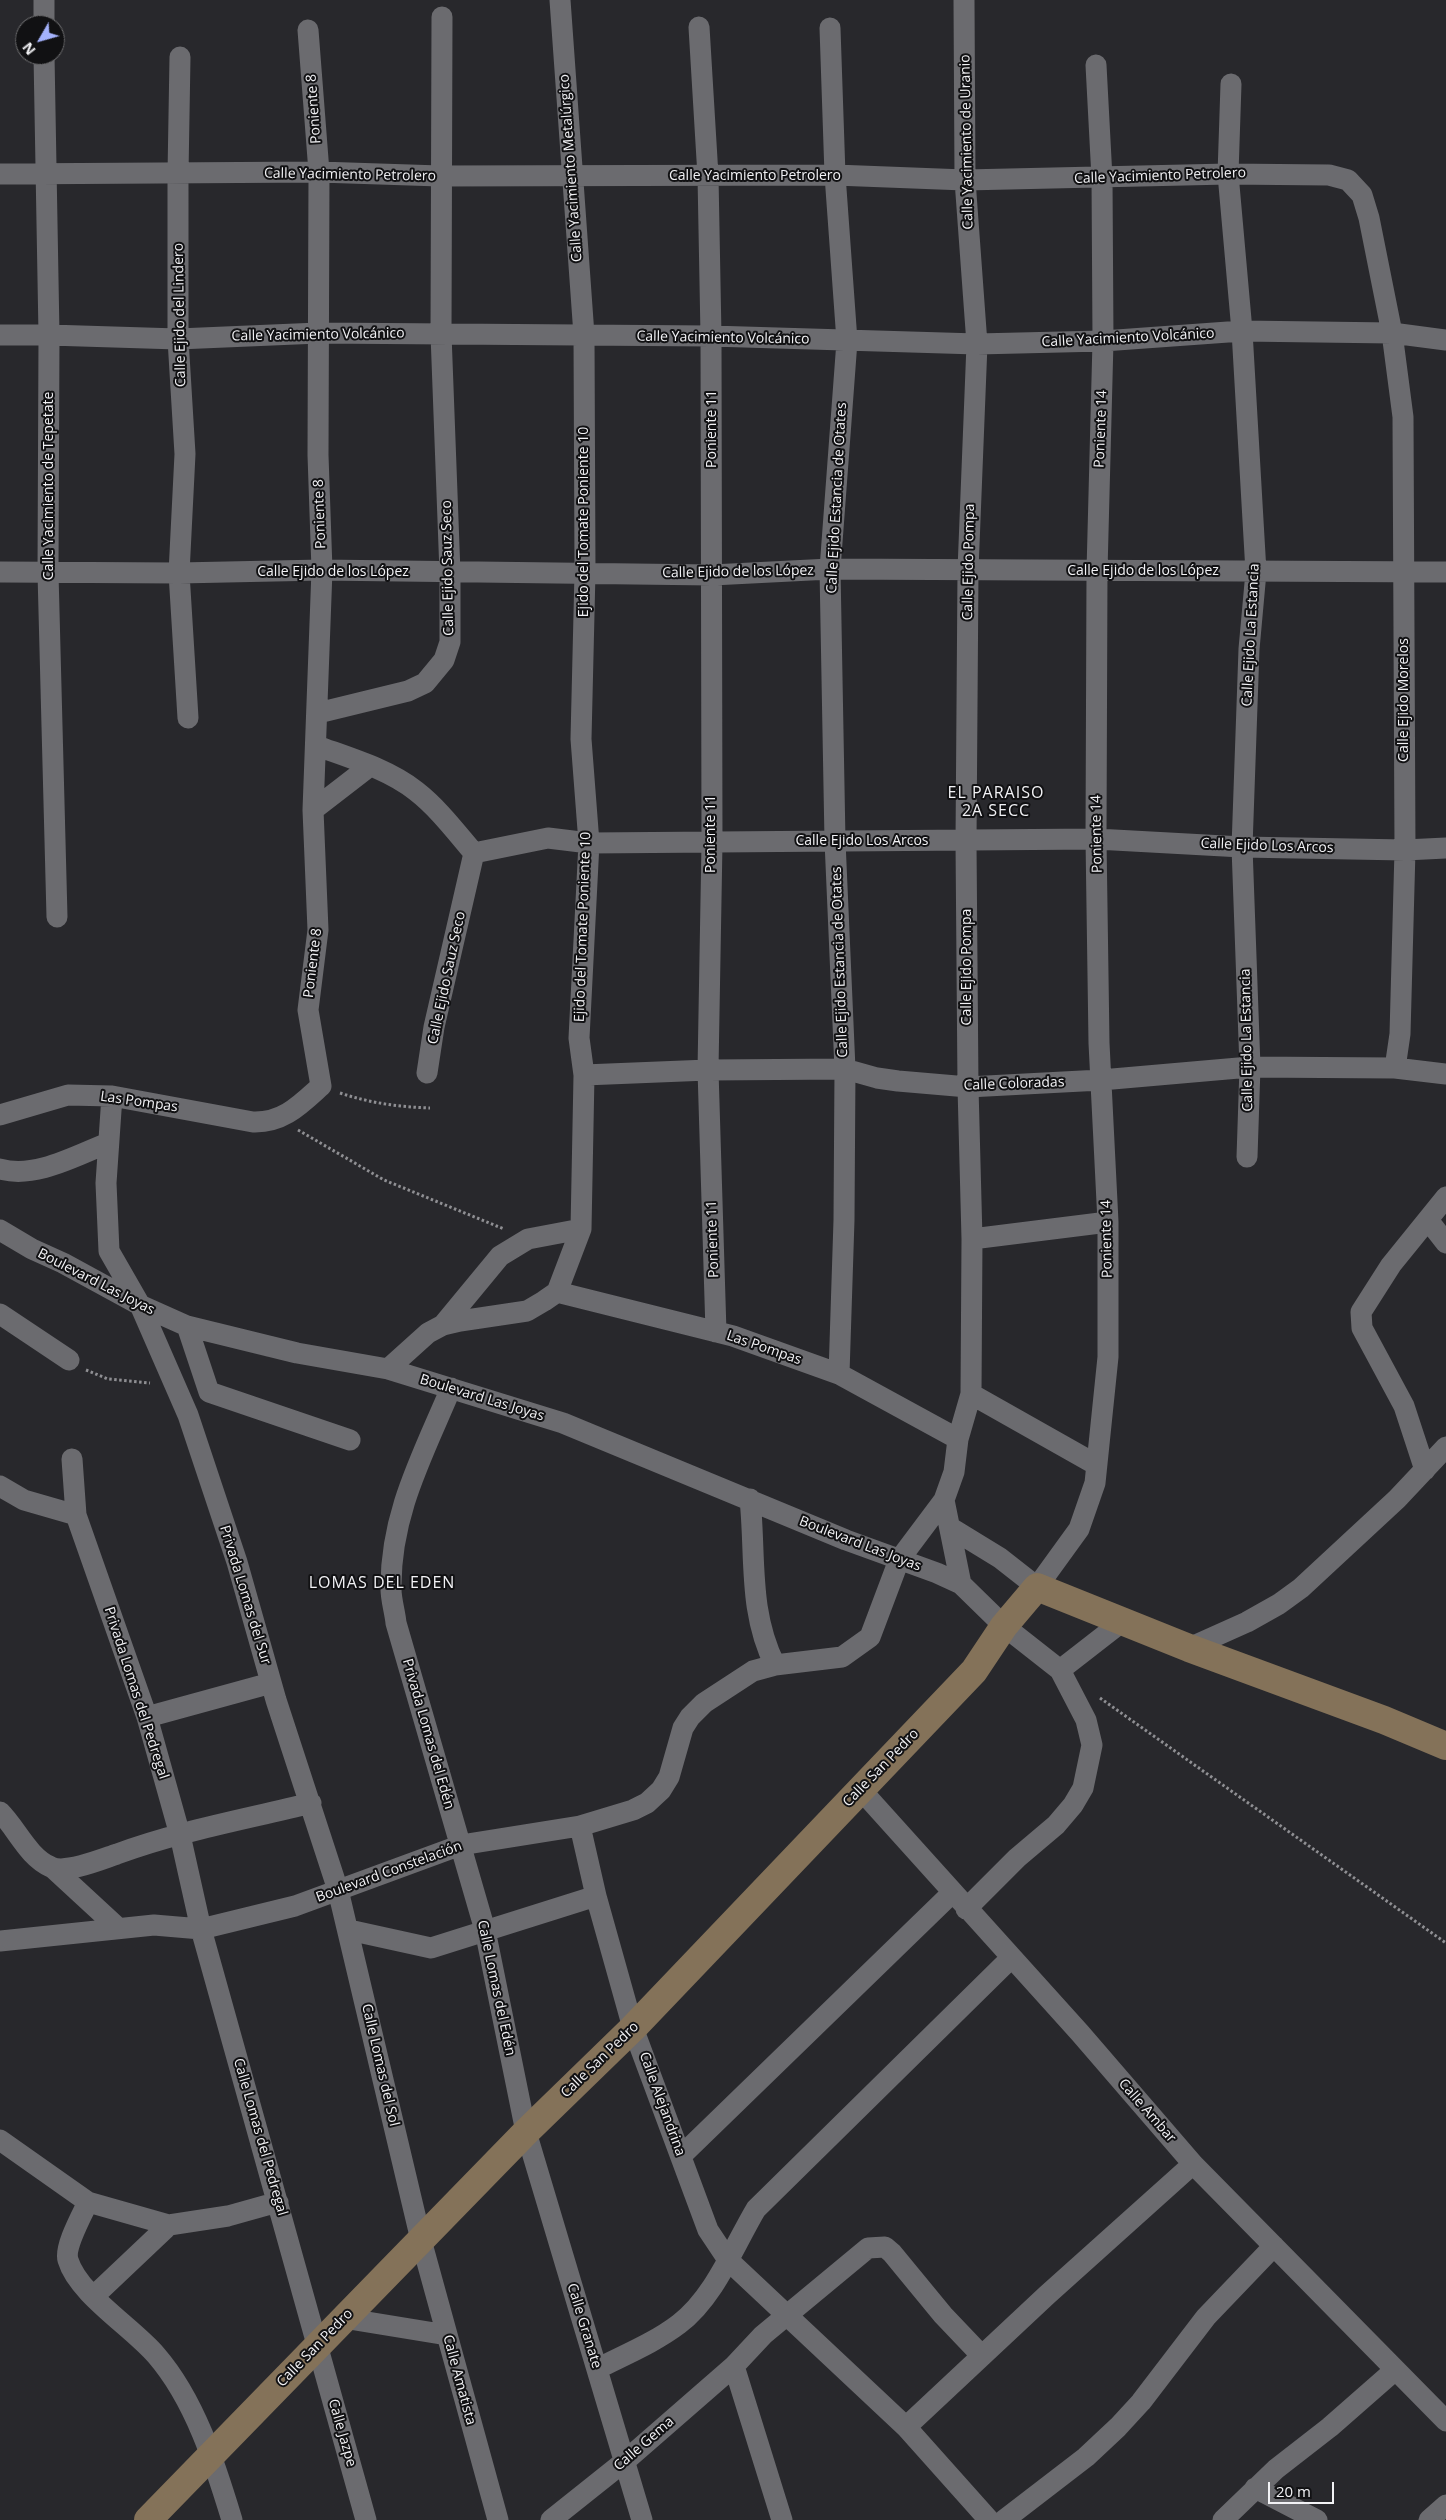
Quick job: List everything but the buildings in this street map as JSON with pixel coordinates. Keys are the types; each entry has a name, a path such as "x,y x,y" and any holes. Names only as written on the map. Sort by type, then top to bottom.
{"street":[{"path":"44,0 44,15"},
{"name":"Calle Yacimiento Metalúrgico","path":"560,0 571,177 584,335"},
{"name":"Calle Yacimiento de Uranio","path":"964,0 965,180 977,344"},
{"name":"Calle Ejido Sauz Seco","path":"318,713 408,691 425,682 436,672 444,660 450,642 450,573 441,334 442,17"},
{"name":"Poniente 11","path":"699,27 708,176 712,336 712,842 708,1070 716,1332"},
{"name":"Calle Ejido Estancia de Otates","path":"830,28 835,175 846,341 830,569 835,841 845,1069 844,1220 839,1374"},
{"name":"Poniente 8","path":"308,30 319,172 318,455 322,570 317,746 313,810 318,930 308,1010 320,1086"},
{"name":"Calle Ejido del Lindero","path":"180,57 178,339 185,454 180,573 188,718"},
{"name":"Calle Yacimiento de Tepetate","path":"44,65 49,335 48,573 57,917"},
{"name":"Poniente 14","path":"1037,1587 1079,1529 1095,1483 1095,1464 1108,1356 1108,1222 1101,1080 1096,839 1097,571 1103,340 1102,178 1096,65"},
{"name":"Calle Ejido La Estancia","path":"1231,84 1228,174 1242,331 1256,572 1249,649 1242,847 1250,1067 1247,1157"},
{"name":"Calle Yacimiento Petrolero","path":"0,174 319,172 440,176 571,177 835,175 965,180 1228,174 1328,175 1348,180 1362,195 1369,218 1392,333"},
{"name":"Calle Yacimiento Volcánico","path":"0,336 49,335 178,339 319,333 712,336 977,344 1103,340 1242,331 1392,333 1446,340"},
{"name":"Calle Ejido Morelos","path":"1392,333 1403,417 1405,850 1400,1034 1395,1068"},
{"name":"Ejido del Tomate Poniente 10","path":"557,1292 581,1230 584,1075 579,1038 589,843 581,739 585,572 584,335"},
{"name":"Calle Ejido Pompa","path":"899,1560 944,1500 954,1472 958,1439 971,1394 972,1239 968,1087 966,842 968,570 977,344"},
{"name":"Calle Ejido de los López","path":"0,572 180,573 322,570 712,575 830,569 1446,572"},
{"path":"317,746 370,766 415,790 433,806 474,853"},
{"path":"313,810 370,766"},
{"name":"Calle Ejido Los Arcos","path":"474,853 548,838 589,843 966,842 1096,839 1242,847 1405,850 1446,848"},
{"name":"Calle Ejido Sauz Seco","path":"427,1073 434,1027 474,853"},
{"name":"Calle Coloradas","path":"584,1075 708,1070 845,1069 876,1078 968,1087 1101,1080 1250,1067 1395,1068 1446,1074"},
{"name":"Las Pompas","path":"0,1115 68,1095 112,1096 253,1122 266,1122 278,1119 297,1108 320,1086"},
{"name":"Privada Lomas del Sur","path":"112,1096 106,1183 109,1251 140,1304 173,1384 188,1414 237,1562 271,1683 338,1890"},
{"path":"0,1169 14,1173 48,1166 108,1143"},
{"path":"1425,1470 1404,1406 1362,1328 1361,1312 1364,1304 1392,1265 1446,1197"},
{"path":"1428,1220 1446,1243"},
{"path":"972,1239 1108,1222"},
{"name":"Boulevard Las Joyas","path":"0,1230 32,1249 187,1326 297,1353 388,1369 563,1423 846,1540 961,1584"},
{"path":"443,1325 500,1256 528,1239 581,1230"},
{"path":"388,1369 428,1333 443,1325 527,1311 557,1292"},
{"name":"Las Pompas","path":"557,1292 733,1336 839,1374 958,1439"},
{"path":"0,1314 69,1360"},
{"path":"187,1326 209,1392"},
{"path":"173,1384 209,1392 350,1440"},
{"name":"Privada Lomas del Edén","path":"451,1388 399,1515 393,1548 391,1590 396,1623 436,1767 461,1845"},
{"path":"971,1394 1095,1464"},
{"path":"1189,1648 1247,1622 1279,1604 1301,1588 1397,1499 1446,1447"},
{"name":"Privada Lomas del Pedregal","path":"72,1459 76,1515 147,1718 180,1835 201,1929"},
{"path":"0,1486 24,1500 76,1515"},
{"path":"750,1499 754,1541 753,1576 756,1607 766,1647 775,1665"},
{"path":"944,1500 961,1584 1004,1626 1060,1670 1086,1720 1092,1745 1083,1788 1073,1805 1056,1825 1010,1865 966,1909"},
{"path":"951,1528 1000,1558 1037,1587 1189,1648 1384,1720 1446,1746"},
{"name":"Boulevard Constelación","path":"0,1941 154,1925 201,1929 295,1906 461,1845 580,1826 647,1803 661,1790 669,1777 683,1728 690,1717 704,1704 753,1671 775,1665 842,1657 870,1637 899,1560"},
{"name":"Calle San Pedro","path":"148,2520 526,2132 633,2028 974,1672 1004,1626 1037,1587"},
{"path":"1060,1670 1123,1621"},
{"path":"147,1718 271,1683"},
{"name":"Calle Ambar","path":"861,1790 966,1909 1080,2033 1193,2164 1446,2421"},
{"path":"53,1868 86,1866 120,1853 180,1835 311,1803"},
{"path":"5,1817 28,1848 53,1868 118,1928"},
{"name":"Calle Alejandrina","path":"580,1826 596,1896 633,2028 708,2230 728,2260 906,2427 989,2520"},
{"name":"Calle Lomas del Edén","path":"461,1845 485,1930 526,2132"},
{"name":"Calle Lomas del Sol","path":"338,1890 421,2240"},
{"path":"681,2156 952,1893"},
{"path":"349,1930 431,1948 452,1943 485,1930 596,1896"},
{"name":"Calle Lomas del Pedregal","path":"201,1929 317,2346"},
{"path":"597,2369 679,2324 699,2304 728,2260 756,2210 1011,1958"},
{"name":"Calle Granate","path":"526,2132 642,2520"},
{"path":"0,2140 88,2202 169,2225 228,2216 278,2202"},
{"path":"906,2427 1193,2164"},
{"path":"88,2202 70,2244 67,2257 72,2269 94,2296 156,2355 181,2393 213,2455 232,2520"},
{"path":"94,2296 169,2225"},
{"name":"Calle Amatista","path":"421,2240 498,2520"},
{"path":"1004,2520 1086,2457 1118,2428 1141,2402 1206,2317 1274,2246"},
{"name":"Calle Gema","path":"551,2520 625,2462 734,2366 763,2335 868,2248 885,2247 892,2253 943,2315 982,2356"},
{"path":"343,2318 447,2335"},
{"name":"Calle Jazpe","path":"317,2346 366,2520"},
{"path":"734,2366 782,2520"},
{"path":"1223,2520 1276,2468 1330,2428 1394,2370"},
{"path":"1255,2488 1317,2520"},
{"path":"1429,2520 1446,2505"}],"path":[{"path":"320,1086 359,1099 396,1106 430,1108"},
{"path":"278,1119 384,1180 528,1239"},
{"path":"69,1360 108,1379 173,1384"},
{"path":"1092,1693 1446,1943"}],"district":[{"name":"EL PARAISO 2A SECC","path":"996,802"},
{"name":"LOMAS DEL EDEN","path":"382,1583"}]}
